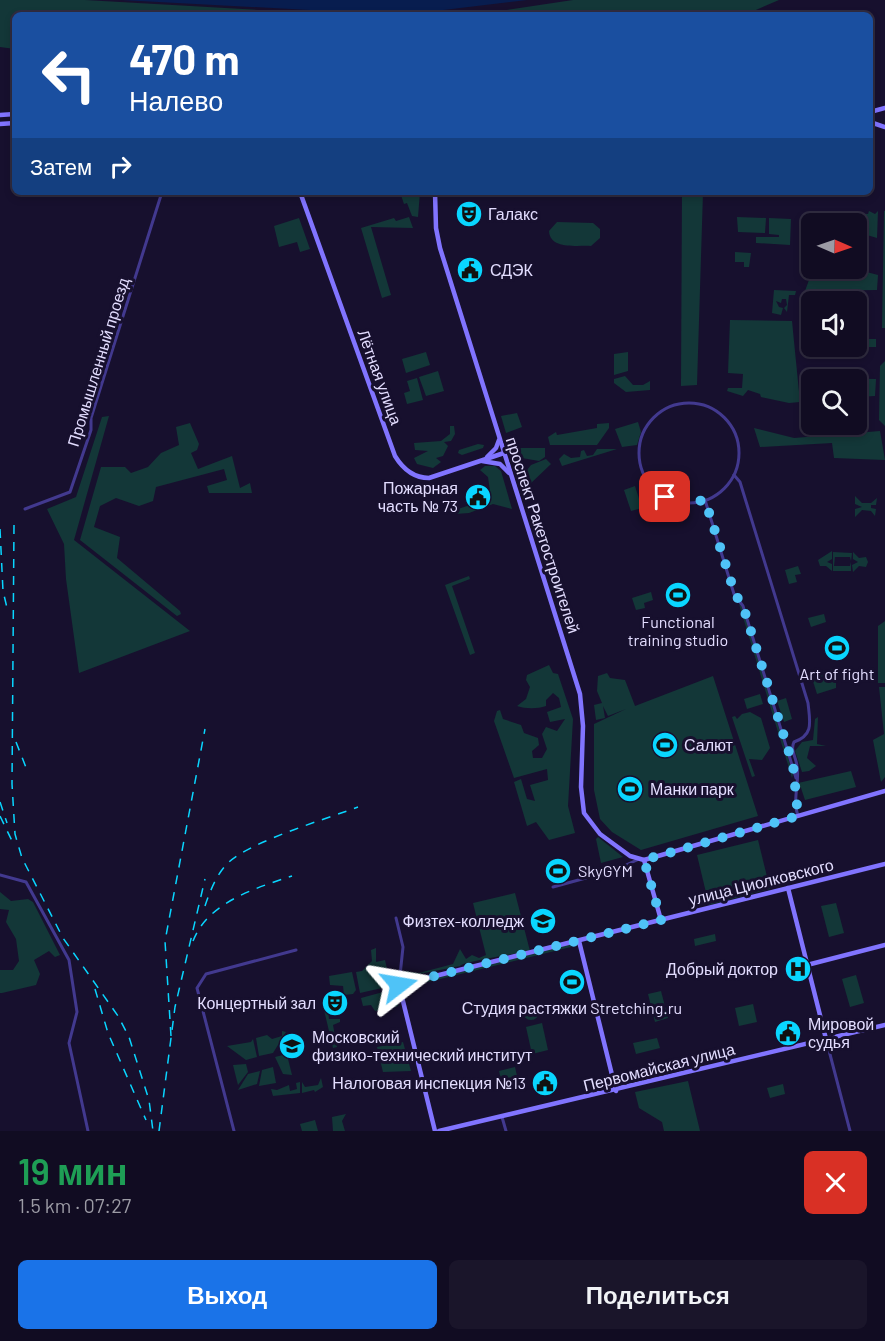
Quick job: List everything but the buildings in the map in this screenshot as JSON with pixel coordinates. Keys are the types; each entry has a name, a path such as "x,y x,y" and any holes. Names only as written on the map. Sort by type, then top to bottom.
{"street":[{"name":"Промышленный проезд","path":"26,509 70,492 91,430 91,418 161,195"},
{"name":"Лётная улица","path":"301,195 399,462 410,473 425,478 504,453"},
{"name":"проспект Ракетостроителей","path":"435,195 436,228 440,248 580,694 583,726 581,787 584,813 595,829 637,860"},
{"path":"688,403 711,408 731,425 739,450 734,475 720,492 705,500 684,503 665,497 652,486 641,467 639,451 642,434 655,416 669,407 688,403"},
{"path":"479,461 494,451 499,437"},
{"path":"479,461 500,465 511,476"},
{"path":"734,475 740,482 808,703 808,734 792,744 798,769 795,807 798,816"},
{"path":"705,500 735,594 743,606 796,780"},
{"path":"553,887 637,860 644,860 884,790"},
{"path":"644,860 661,920"},
{"name":"улица Циолковского","path":"399,985 885,864"},
{"path":"0,875 26,882 69,960 76,1012 69,1043 88,1131"},
{"path":"788,888 850,1131"},
{"path":"396,918 403,947 399,985 437,1131"},
{"path":"579,941 616,1091"},
{"path":"807,965 885,945"},
{"path":"234,1131 197,988 206,974 296,950"},
{"name":"Первомайская улица","path":"437,1131 616,1091 885,1025"},
{"path":"502,1117 506,1131"}],"green space":[{"path":"0,0 85,0 295,12 12,12 12,49 0,47"},
{"path":"573,0 779,0 751,12 494,12"},
{"path":"401,195 420,195 418,217 412,216 407,203 404,204"},
{"path":"682,195 703,195 697,385 681,386"},
{"path":"869,211 875,214 878,211 877,238 867,235"},
{"path":"884,211 885,328 882,328"},
{"path":"409,217 413,228 371,227 391,295 382,298 361,228 394,218 396,221"},
{"path":"737,217 766,218 765,233 738,232"},
{"path":"299,218 310,249 300,252 297,242 279,247 274,226"},
{"path":"769,218 791,219 790,245 756,243 756,237 779,237 779,235 769,234"},
{"path":"557,222 593,223 600,229 600,238 591,246 559,244 554,241 549,231"},
{"path":"735,252 751,253 749,267 744,267 744,262 735,262"},
{"path":"867,272 878,275 877,290 805,291 809,279 867,279"},
{"path":"774,290 796,291 795,295 789,295 787,312 784,308 787,305 786,299 782,299 781,303 776,301 779,307 783,308 781,315 772,313"},
{"path":"730,320 792,321 800,402 789,403 761,397 760,394 748,390 743,396 727,391 728,388 742,388 743,374 728,373"},
{"path":"867,339 876,339 876,347 867,347"},
{"path":"426,352 430,365 406,373 402,359"},
{"path":"628,352 628,371 614,375 614,354"},
{"path":"885,361 885,426 879,420 880,366"},
{"path":"438,371 444,391 426,396 419,377"},
{"path":"625,376 633,385 643,385 650,381 650,390 626,392 614,383 614,379"},
{"path":"417,378 423,400 407,404 404,393 410,391 407,381"},
{"path":"867,379 876,379 875,396 867,396"},
{"path":"517,413 522,427 506,433 501,416"},
{"path":"109,416 74,540 190,631 79,673 66,579 64,544 47,509 76,497 102,417"},
{"path":"638,422 641,432 637,445 622,447 615,429"},
{"path":"190,423 199,444 197,450 191,453 198,469 232,456 240,488 250,483 252,493 209,493 207,486 227,480 224,469 156,487 153,501 139,506 116,498 100,506 94,527 120,537 117,558 180,611 181,614 177,616 80,540 101,467 125,467 131,473 148,467 161,453 179,445 176,427"},
{"path":"609,423 609,428 597,445 550,445 548,437 556,432 557,435 597,428 597,424"},
{"path":"450,426 454,426 455,434 451,441 444,442 448,446 443,456 436,458 441,462 433,468 417,464 414,458 428,451 415,450 414,443 441,441 450,434"},
{"path":"754,428 794,438 867,435 867,432 880,431 885,460 834,458 832,443 760,447"},
{"path":"478,444 484,445 483,448 462,455 458,453 459,450"},
{"path":"511,448 545,448 545,457 539,461 522,458 516,465"},
{"path":"597,449 617,449 562,466 559,459 564,454 571,458 580,457 581,451 584,450 587,456 593,455"},
{"path":"546,459 551,464 530,484 523,485 518,470 527,470 531,465"},
{"path":"485,466 495,466 501,471 512,509 493,504 469,513 455,514 455,510 491,498 488,477 480,470"},
{"path":"635,486 642,508 631,511 624,490"},
{"path":"855,496 862,503 871,503 877,498 876,505 871,505 871,508 876,509 875,516 871,511 862,510 855,517 855,509 862,507 855,504"},
{"path":"832,551 832,559 827,562 832,564 832,571 826,566 820,566 818,560"},
{"path":"833,552 852,553 851,561 850,557 835,557 834,566 850,566 851,562 851,571 833,571"},
{"path":"853,552 859,558 866,557 868,562 866,567 859,566 853,572 852,565 858,562 853,559"},
{"path":"798,566 801,574 795,575 797,582 789,584 785,570"},
{"path":"469,576 470,579 452,586 475,653 470,655 445,585"},
{"path":"651,592 653,600 644,603 645,608 636,610 632,598"},
{"path":"739,604 742,607 793,774 792,778"},
{"path":"824,614 826,622 811,627 808,618"},
{"path":"885,621 885,683 878,683 878,626"},
{"path":"549,665 553,673 558,674 573,719 568,806 575,833 549,840 536,822 527,826 514,782 521,779 527,799 535,801 530,785 548,780 547,769 514,778 494,721 497,711 500,710 503,719 521,725 524,733 538,738 539,745 532,751 533,758 542,758 547,749 542,734 546,727 557,731 565,719 550,722 547,712 561,707 559,698 553,693 546,700 546,706 539,708 517,706 526,699 530,687 526,680 527,675"},
{"path":"836,668 836,688 817,694 811,675"},
{"name":"Салют","path":"607,673 610,678 625,680 635,706 713,676 758,816 641,850 612,832 600,819 594,790 594,724 626,709 608,716 603,706 605,718 596,720 594,705 602,703 597,691 598,676"},
{"path":"879,687 885,687 885,777 881,782 873,740 884,734"},
{"path":"760,694 763,704 747,709 744,699"},
{"path":"786,698 792,719 784,722 777,701"},
{"path":"750,712 761,718 770,748 762,760 749,759 755,776 752,777 732,717 735,716 737,719 742,714"},
{"path":"818,717 817,744 826,746 810,746 807,758 816,766 809,771 802,772 795,751 802,742 813,740 815,719"},
{"path":"851,771 856,787 805,800 798,786 798,783"},
{"path":"598,837 623,857 601,863 596,839"},
{"path":"758,840 770,889 709,905 697,855"},
{"path":"0,892 11,901 28,899 33,902 60,955 55,957 49,951 34,960 40,974 36,985 2,993 0,993 0,970 13,970 19,961 16,939 6,922 9,910 0,909"},
{"path":"515,893 530,951 409,976 408,980 404,980 405,971 419,973 453,964 460,949 466,959 472,955 479,958 486,955 473,903"},
{"path":"836,903 844,933 829,937 821,906"},
{"path":"715,934 716,941 695,946 694,939"},
{"path":"570,944 571,947 403,988 405,986"},
{"path":"376,948 376,962 385,960 391,986 360,993 356,972 362,971 372,961 371,950"},
{"path":"352,972 356,990 353,994 344,995 343,986 330,985 329,976"},
{"path":"856,975 864,1003 850,1007 842,979"},
{"path":"394,989 398,1006 375,1011 371,1005 363,1006 361,998"},
{"path":"661,991 668,1018 655,1022 648,994"},
{"path":"531,1004 539,1012 531,1020 523,1012"},
{"path":"753,1004 757,1022 739,1026 735,1008"},
{"path":"324,1010 328,1010 329,1019 340,1019 340,1022 333,1025 337,1047 333,1048"},
{"path":"542,1023 548,1050 532,1054 526,1027"},
{"path":"282,1031 286,1032 273,1053 259,1056 256,1038 267,1035 272,1039 282,1036"},
{"path":"657,1038 660,1048 636,1054 633,1043"},
{"path":"253,1039 257,1057 246,1060 227,1046 251,1042"},
{"path":"403,1042 411,1071 383,1072 377,1047"},
{"path":"287,1054 292,1075 283,1074 275,1057"},
{"path":"246,1064 248,1072 238,1085 233,1065"},
{"path":"273,1067 276,1083 259,1086 262,1070"},
{"path":"515,1067 517,1076 501,1080 499,1071"},
{"path":"260,1071 257,1084 238,1090 248,1074"},
{"path":"321,1078 323,1087 315,1092 314,1090 302,1093 302,1082 305,1087 318,1085"},
{"path":"478,1078 479,1084 457,1090 455,1084"},
{"path":"688,1081 700,1131 664,1131 662,1122 639,1108 635,1092"},
{"path":"300,1082 300,1093 273,1096 271,1089 277,1090 289,1085 290,1091 297,1089 296,1083"},
{"path":"783,1084 785,1094 770,1098 767,1088"},
{"path":"346,1114 342,1121 345,1131 333,1131 332,1117"},
{"path":"315,1120 318,1131 302,1131 300,1124"}],"water":[{"path":"121,0 527,0 427,12 346,12"}],"railway":[{"path":"14,525 12,784 15,834 22,858 63,938 118,1016 129,1037 149,1100 153,1131"},
{"path":"0,529 3,591 8,612"},
{"path":"171,1036 165,941 205,729"},
{"path":"16,742 27,770"},
{"path":"0,802 7,823"},
{"path":"205,906 221,871 240,854 271,839 358,807"},
{"path":"0,816 14,845"},
{"path":"193,941 200,928 221,906 263,886 292,876"},
{"path":"159,1131 175,1007 205,879"},
{"path":"95,989 108,1033 146,1120"}],"place":[{"name":"Галакс","path":"469,214"},
{"name":"СДЭК","path":"470,270"},
{"name":"Пожарная часть № 73","path":"478,497"},
{"name":"Functional training studio","path":"678,595"},
{"name":"Art of fight","path":"837,648"},
{"name":"Салют","path":"665,745"},
{"name":"Манки парк","path":"630,789"},
{"name":"SkyGYM","path":"558,871"},
{"name":"Физтех-колледж","path":"543,921"},
{"name":"Добрый доктор","path":"798,969"},
{"name":"Студия растяжки Stretching.ru","path":"572,982"},
{"name":"Концертный зал","path":"335,1003"},
{"name":"Мировой судья","path":"788,1033"},
{"name":"Московский физико-технический институт","path":"292,1046"},
{"name":"Налоговая инспекция №13","path":"545,1083"}],"route":[{"path":"399,985 661,920 644,860 798,816 795,807 796,780 793,765 743,606 735,594 705,500 684,503 665,497"}]}
